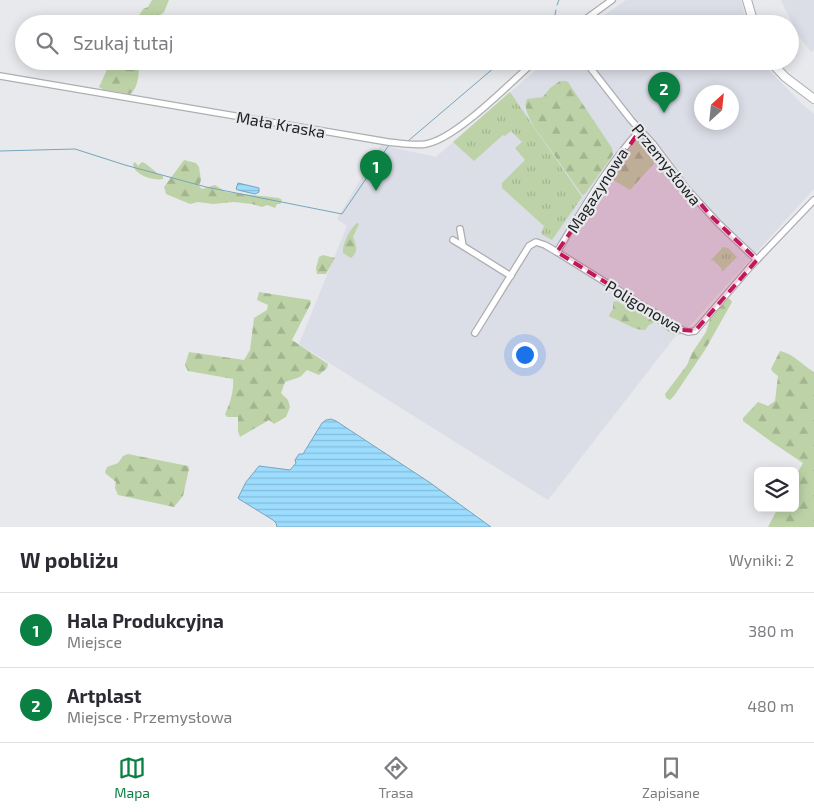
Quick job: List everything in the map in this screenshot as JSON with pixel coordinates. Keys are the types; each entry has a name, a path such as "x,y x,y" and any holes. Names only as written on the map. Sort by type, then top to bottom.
{"main road":[{"path":"747,0 751,15"},
{"path":"778,70 814,99"}],"street":[{"path":"591,15 612,0"},
{"name":"Mała Kraska","path":"0,76 414,145 434,142 454,132 525,70"},
{"name":"Przemysłowa","path":"592,70 640,130 654,144 686,188 710,215 757,260"},
{"name":"Magazynowa","path":"557,252 612,165 640,130"},
{"name":"Poligonowa","path":"475,333 532,244 540,242 669,322 688,332 695,331 757,260 814,200"},
{"path":"460,229 463,246"},
{"path":"453,240 511,276"}],"highlighted area":[{"path":"640,130 710,215 757,260 695,331 682,330 557,252"}],"shaded area":[{"path":"626,0 741,0 745,15 605,15"},
{"path":"781,0 814,0 814,50 811,52 799,36 799,15 788,15"},
{"path":"536,70 769,70 814,114 814,189 688,328 674,338 548,500 299,344 347,226 337,219 381,145 436,157"}],"green space":[{"path":"152,0 169,0 164,12 160,15 139,15 143,9 148,7"},
{"path":"107,70 139,70 137,84 130,94 104,90 99,87"},
{"path":"560,81 568,82 612,148 613,155 585,194 582,195 533,125 526,109 527,99 543,97 550,88"},
{"path":"510,92 582,197 552,240 541,234 544,226 502,188 502,183 525,160 515,148 522,142 511,131 505,136 503,135 474,161 453,142"},
{"path":"638,137 658,159 630,190 610,178"},
{"path":"184,160 196,163 199,167 201,180 199,186 202,189 215,185 226,192 279,198 282,200 275,208 267,205 262,207 234,202 213,204 198,202 190,204 166,194 164,187"},
{"path":"135,162 138,166 142,162 145,163 163,176 163,179 149,178 140,174 134,168 133,164"},
{"path":"357,223 359,224 353,237 356,251 351,258 343,253 343,249 347,237"},
{"path":"723,247 728,248 737,257 721,271 722,269 713,260 710,261"},
{"path":"323,255 335,258 326,274 317,274 316,268 319,257"},
{"path":"259,292 310,300 311,303 292,340 328,364 327,368 319,375 307,370 300,377 285,382 281,393 288,400 290,407 286,417 274,424 269,420 240,437 238,417 227,417 225,414 231,397 233,379 188,371 185,365 189,352 244,360 250,350 254,318 267,310 268,305 257,300"},
{"path":"726,298 732,302 705,350 674,396 670,400 666,398 665,394 687,365 692,353 706,332 710,319"},
{"path":"617,301 632,310 638,304 681,331 681,334 674,335 655,322 645,330 641,330 610,317 613,302"},
{"path":"780,351 794,357 814,372 814,527 768,527 776,512 799,512 799,470 803,463 743,421 743,418 758,402 768,406 775,401 778,376 771,369"},
{"path":"128,454 188,466 183,496 174,507 118,495 115,488 116,482 105,473 107,467 118,463 123,456"}],"water":[{"path":"238,183 259,188 259,192 255,194 238,190 236,189"},
{"path":"331,419 429,482 491,527 277,527 273,520 238,498 246,482 259,466 290,470 296,463 295,460 299,454 303,454 322,423"}],"waterway":[{"path":"557,5 559,0"},
{"path":"555,15 556,10"},
{"path":"408,141 491,70"},
{"path":"0,151 75,149 206,187 342,214 389,145"}],"place":[{"name":"Artplast","path":"664,113"},
{"name":"Hala Produkcyjna","path":"376,191"}]}
